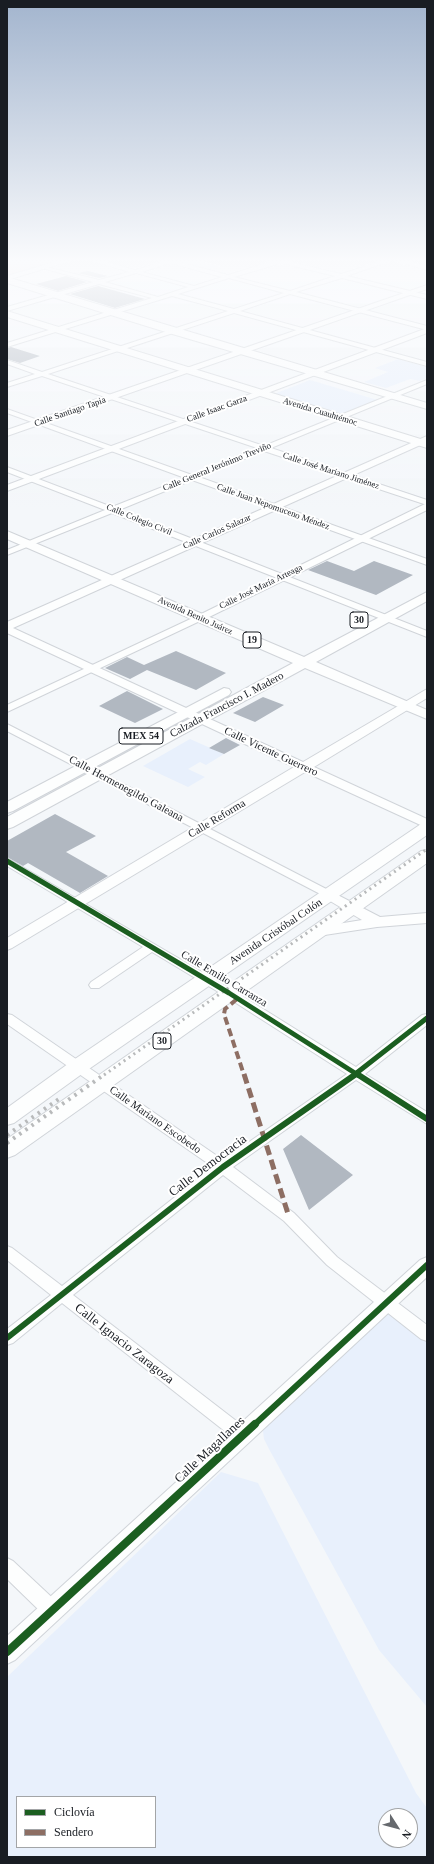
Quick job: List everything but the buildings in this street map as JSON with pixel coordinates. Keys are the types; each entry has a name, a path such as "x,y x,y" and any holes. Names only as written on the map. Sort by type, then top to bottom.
{"highway":[{"name":"Avenida Cuauhtémoc","path":"117,348 260,394 424,442"},
{"path":"229,348 427,406"}],"main road":[{"name":"Avenida Benito Juárez","path":"7,535 304,664 427,715"},
{"name":"Calzada Francisco I. Madero","path":"7,824 186,712 291,658 427,583"},
{"name":"Calzada Francisco I. Madero","path":"7,808 200,719 427,596"},
{"name":"Avenida Cristóbal Colón","path":"7,1118 79,1066 427,827"},
{"name":"Avenida Cristóbal Colón","path":"318,931 427,855"},
{"name":"30","path":"7,1150 318,931"}],"street":[{"path":"7,385 117,348"},
{"name":"Calle Santiago Tapia","path":"7,433 253,348"},
{"path":"367,348 427,364"},
{"name":"Calle Isaac Garza","path":"7,488 379,348"},
{"name":"Calle José Mariano Jiménez","path":"7,362 427,505"},
{"name":"Calle General Jerónimo Treviño","path":"7,553 427,382"},
{"name":"Calle Juan Nepomuceno Méndez","path":"7,411 427,562"},
{"name":"Calle Carlos Salazar","path":"7,628 272,507 424,442"},
{"name":"Calle Colegio Civil","path":"7,469 427,634"},
{"name":"Calle José María Arteaga","path":"7,708 199,618 427,505"},
{"name":"Calle Vicente Guerrero","path":"7,628 427,824"},
{"name":"Calle Reforma","path":"7,945 303,766 427,693"},
{"name":"Calle Hermenegildo Galeana","path":"7,727 330,895"},
{"name":"Calle Emilio Carranza","path":"7,861 229,994 427,1119"},
{"path":"330,895 377,922"},
{"path":"318,931 377,922 427,918"},
{"path":"95,985 151,947"},
{"name":"Calle Mariano Escobedo","path":"7,1018 79,1066 102,1084 223,1168 289,1217 332,1261 384,1303 427,1334"},
{"name":"Calle Democracia","path":"7,1338 223,1168 356,1074 427,1018"},
{"name":"Calle Ignacio Zaragoza","path":"7,1252 242,1436"},
{"name":"Calle Magallanes","path":"7,1652 427,1265"},
{"path":"7,1566 52,1610"}],"shaded area":[{"path":"398,359 427,367 427,378 420,381 410,379 386,388 364,382 388,372 375,368"},
{"path":"310,380 378,400 344,414 274,394"},
{"path":"190,739 224,754 206,765 200,762 188,769 205,777 188,787 143,766"},
{"path":"388,1314 427,1342 427,1707 379,1650 269,1449 264,1439 263,1431 271,1419"},
{"path":"221,1472 258,1483 416,1793 427,1808 427,1857 7,1857 7,1677"}],"railway":[{"path":"104,1075 427,849"},
{"path":"7,1143 105,1074"},
{"path":"7,1135 59,1099"}],"marked path":[{"path":"237,999 225,1009 224,1014 265,1137 289,1217"}],"cycle path":[{"path":"7,861 229,993 427,1119"},
{"path":"7,1338 223,1167 356,1074 427,1018"},
{"path":"7,1652 427,1265"}]}
